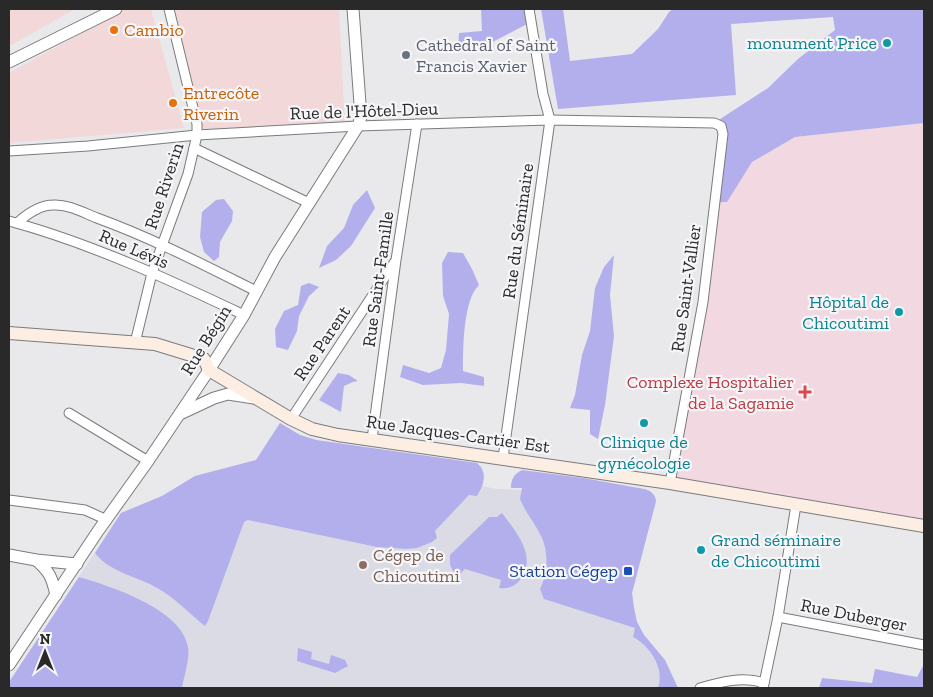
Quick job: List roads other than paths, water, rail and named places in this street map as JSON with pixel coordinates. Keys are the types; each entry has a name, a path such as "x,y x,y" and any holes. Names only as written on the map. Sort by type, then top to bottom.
{"main road":[{"name":"Rue Jacques-Cartier Est","path":"9,333 155,344 204,358 209,370 291,419 312,429 338,435 670,483 924,526"}],"street":[{"path":"9,62 116,9"},
{"name":"Rue Riverin","path":"136,343 152,273 188,174 197,135 197,124 169,9"},
{"name":"Rue Bégin","path":"9,665 209,370 244,315 275,257 358,126 361,117 353,9"},
{"name":"Rue du Séminaire","path":"503,458 550,120 543,94 529,9"},
{"name":"Rue de l'Hôtel-Dieu","path":"9,151 88,146 197,135 358,126 550,120 714,123 721,126"},
{"name":"Rue Saint-Famille","path":"372,439 396,260 417,124"},
{"name":"Rue Saint-Vallier","path":"670,483 703,302 723,134 721,126"},
{"path":"194,148 309,203"},
{"path":"13,222 36,209 53,204 67,207 162,244 256,291"},
{"name":"Rue Lévis","path":"13,222 68,239 152,273 244,315"},
{"name":"Rue Parent","path":"291,419 396,260"},
{"path":"180,414 214,398 228,394 255,398"},
{"path":"69,413 148,461"},
{"path":"9,500 85,510 107,520"},
{"path":"700,688 741,680 754,680 763,686 778,616 796,505"},
{"path":"9,555 77,564"},
{"path":"36,560 48,570 56,594"},
{"name":"Rue Duberger","path":"778,616 924,644"}],"place":[{"name":"Cambio","path":"114,30"},
{"name":"monument Price","path":"887,43"},
{"name":"Cathedral of Saint Francis Xavier","path":"406,55"},
{"name":"Entrecôte Riverin","path":"173,103"},
{"name":"Hôpital de Chicoutimi","path":"899,312"},
{"name":"Complexe Hospitalier de la Sagamie","path":"805,392"},
{"name":"Clinique de gynécologie","path":"644,423"},
{"name":"Grand séminaire de Chicoutimi","path":"701,550"},
{"name":"Cégep de Chicoutimi","path":"363,565"},
{"name":"Station Cégep","path":"628,571"}]}
